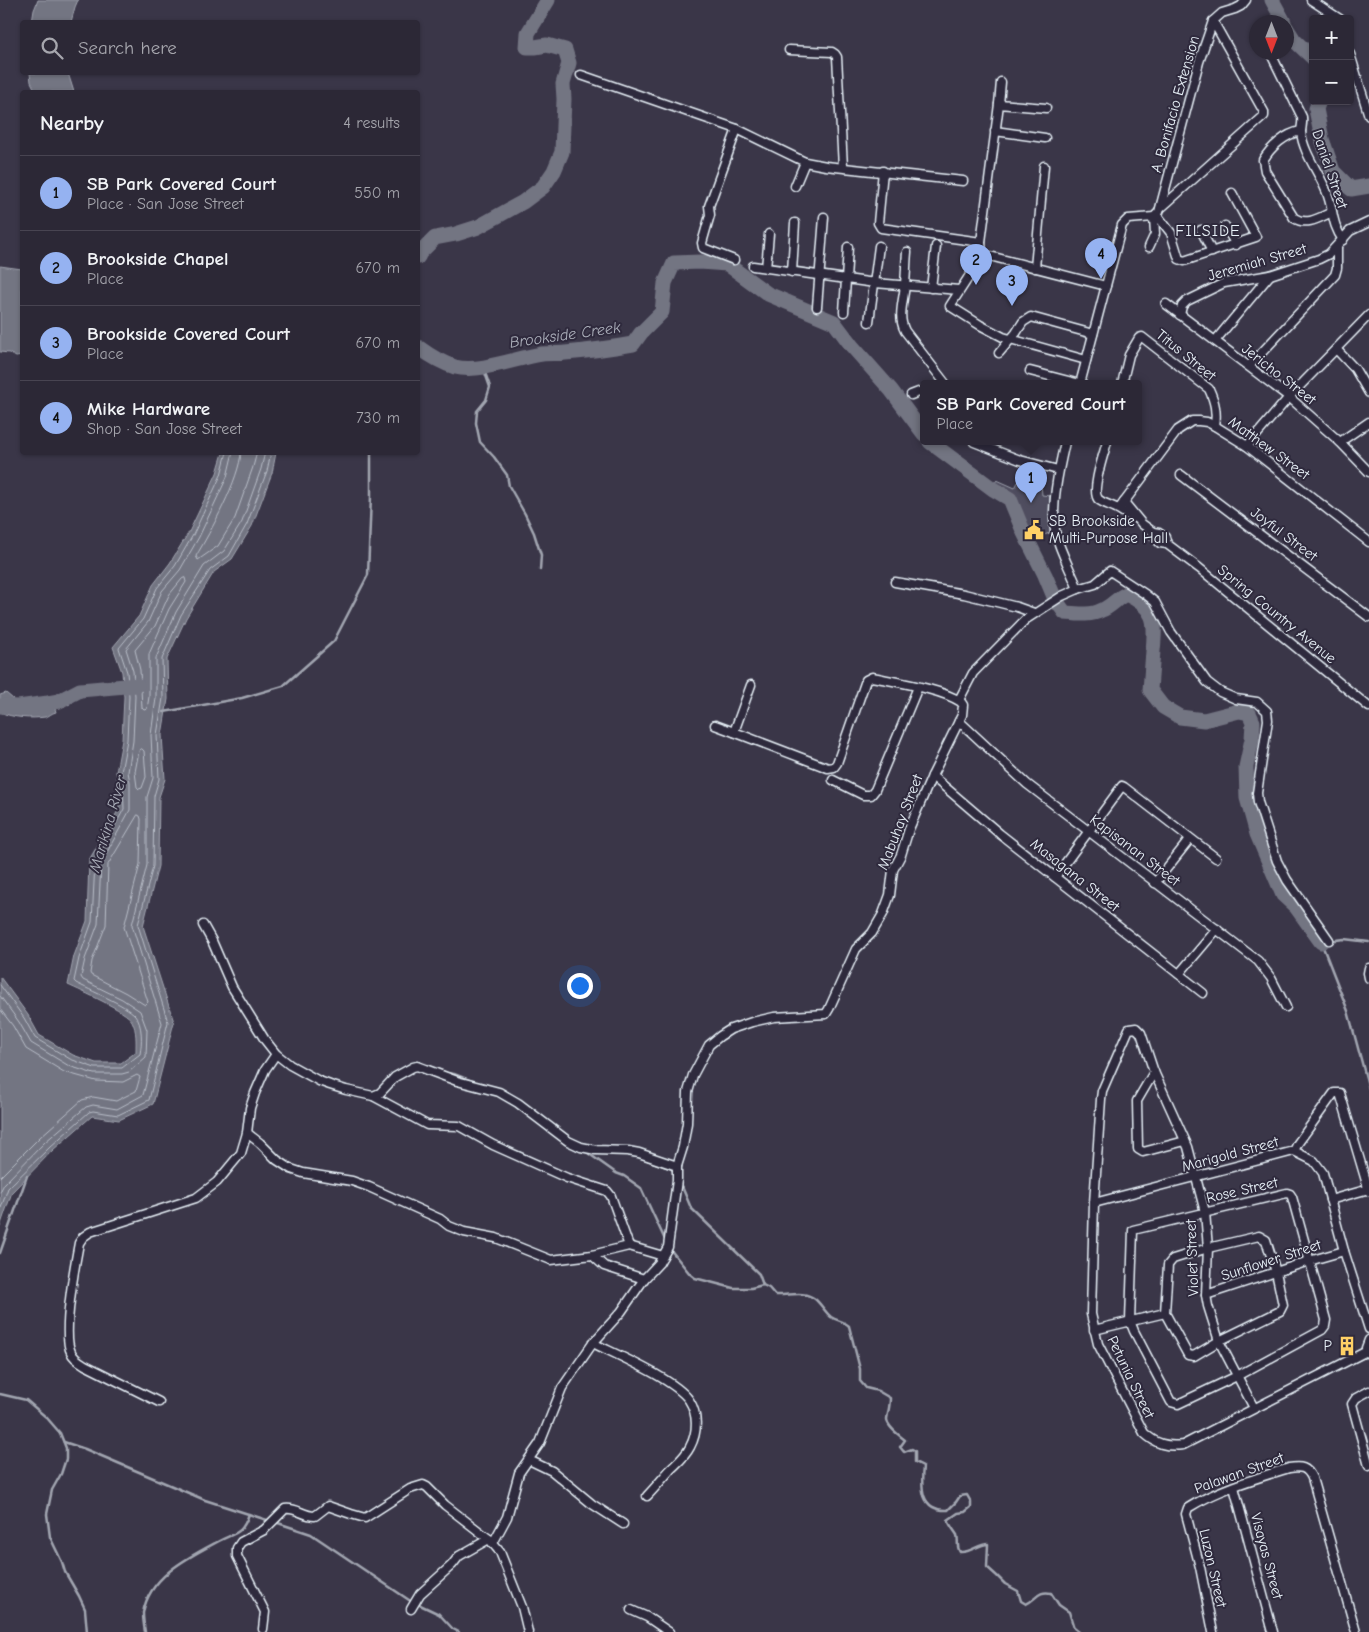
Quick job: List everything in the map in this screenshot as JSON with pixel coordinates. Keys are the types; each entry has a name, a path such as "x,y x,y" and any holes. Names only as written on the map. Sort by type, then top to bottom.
{"street":[{"name":"A. Bonifacio Extension","path":"1149,247 1155,234 1157,213 1199,62 1213,21 1222,13 1241,6 1246,0"},
{"path":"1311,0 1334,15"},
{"path":"1081,380 1122,225 1128,219 1157,213 1264,116 1264,112 1213,21"},
{"path":"789,50 832,52 835,54 843,167"},
{"name":"Daniel Street","path":"1274,60 1302,117 1303,125 1301,132 1325,188 1336,230 1343,240"},
{"path":"1352,60 1369,116"},
{"path":"581,75 738,128 805,162 963,181"},
{"path":"1001,82 981,242 982,254 950,306 995,333 1011,340 1086,360"},
{"path":"999,104 1046,108"},
{"path":"734,260 703,248 702,243 709,218 709,206 738,128"},
{"path":"995,131 1044,138"},
{"path":"1301,132 1296,132 1282,140 1268,152 1263,160 1265,171 1294,218 1301,222 1308,222 1332,212"},
{"path":"795,186 805,162"},
{"path":"1035,268 1044,166"},
{"path":"883,171 878,223 882,228 981,242"},
{"path":"1157,213 1171,233 1181,261 1236,245 1256,237 1232,193"},
{"path":"817,307 824,217"},
{"name":"Jeremiah Street","path":"1180,315 1182,306 1187,301 1224,283 1270,275 1319,259 1337,247 1350,231 1369,222"},
{"path":"792,272 795,223"},
{"path":"1225,226 1236,245"},
{"path":"1201,230 1212,252"},
{"path":"766,268 769,234"},
{"path":"869,322 879,246"},
{"path":"931,288 936,246"},
{"path":"1249,366 1335,275 1337,247"},
{"path":"844,312 848,248"},
{"path":"907,252 902,324 905,331 944,380"},
{"path":"982,254 1106,286"},
{"path":"753,266 875,283 959,290"},
{"path":"1215,341 1270,275"},
{"name":"Jericho Street","path":"1166,304 1289,397 1340,442 1369,472"},
{"path":"1248,446 1289,397 1369,315"},
{"path":"999,353 1011,340 1022,322 1031,317 1093,334"},
{"name":"Titus Street","path":"1123,380 1129,354 1139,338 1142,337 1209,389 1214,398 1217,413 1215,426"},
{"path":"1336,349 1355,369 1369,393"},
{"path":"1030,371 1065,380"},
{"path":"911,394 920,391"},
{"name":"Matthew Street","path":"1121,506 1178,430 1192,421 1207,422 1248,446 1369,542"},
{"path":"1340,442 1369,422"},
{"path":"982,445 1020,460 1058,470"},
{"path":"1064,445 1058,470 1055,499 1055,531 1078,589"},
{"name":"Spring Country Avenue","path":"1106,445 1095,490 1099,500 1121,506 1130,517 1136,518 1152,532 1160,533 1165,537 1167,544 1234,596 1369,707"},
{"name":"Joyful Street","path":"1181,475 1369,617"},
{"path":"715,725 828,768 834,767 866,680 872,676 918,687 959,700 974,673 983,662 1034,613 1062,596 1095,584 1110,571 1155,602 1171,632 1206,682 1220,692 1236,699 1257,702 1267,711 1268,720 1256,793 1258,802 1277,861 1287,880 1329,940"},
{"path":"895,582 980,598 1034,613"},
{"path":"734,732 751,685"},
{"path":"833,780 863,795 871,795 880,781 918,687"},
{"name":"Mabuhay Street","path":"677,1166 683,1147 687,1123 688,1092 693,1075 709,1045 720,1036 741,1025 774,1017 826,1014 856,949 872,934 883,914 890,895 894,866 898,861 909,829 932,776 962,715 963,708 959,700"},
{"name":"Kapisanan Street","path":"959,721 1027,784 1258,961 1271,978 1286,1007"},
{"name":"Masagana Street","path":"932,776 986,822 1203,993"},
{"path":"1055,876 1120,788 1124,786 1216,858"},
{"path":"1155,883 1190,839"},
{"path":"203,925 232,987 265,1040 276,1054 290,1065 319,1080 346,1090 373,1096 426,1125 459,1126 493,1145 567,1178 607,1191 611,1196 629,1246"},
{"path":"1179,974 1217,928"},
{"path":"1369,968 1369,978"},
{"name":"Violet Street","path":"1129,1029 1136,1028 1141,1033 1154,1072 1186,1141 1205,1212 1208,1248 1206,1295 1208,1306 1219,1341 1254,1408"},
{"name":"Petunia Street","path":"1129,1029 1102,1091 1094,1203 1091,1314 1098,1344 1144,1433 1160,1445 1183,1445 1254,1408 1368,1353"},
{"path":"159,1402 85,1365 77,1360 70,1351 68,1339 69,1317 79,1243 90,1232 200,1196 217,1182 240,1153 247,1133 250,1108 255,1093 265,1070 276,1054"},
{"path":"373,1096 380,1093 395,1077 417,1066 457,1081 499,1092 518,1103 568,1141 581,1147 639,1153 677,1166 670,1237 664,1256 644,1279 621,1312 593,1343 562,1388 540,1443 530,1460 519,1473 507,1517 491,1541 460,1556 420,1594 411,1609"},
{"path":"1154,1072 1137,1100 1138,1149 1143,1152 1186,1141"},
{"path":"1294,1151 1298,1142 1334,1093 1340,1093 1369,1190 1330,1200"},
{"path":"247,1133 277,1160 291,1169 303,1173 360,1183 440,1219 449,1226 464,1232 496,1238 550,1260 592,1255 629,1246 664,1256"},
{"name":"Marigold Street","path":"1094,1203 1294,1151 1314,1161 1320,1166 1323,1173 1344,1251 1366,1307 1369,1330"},
{"name":"Rose Street","path":"1287,1193 1290,1194 1326,1320 1322,1330 1237,1376 1178,1404 1174,1404 1171,1402 1130,1321 1133,1230 1205,1212 1287,1193"},
{"path":"1259,1236 1266,1240 1276,1272 1283,1306 1280,1312 1219,1341 1194,1356 1188,1355 1165,1313 1168,1265 1170,1261 1208,1248 1259,1236"},
{"name":"Sunflower Street","path":"1206,1295 1344,1251"},
{"path":"592,1255 604,1266 644,1279"},
{"path":"1094,1330 1165,1313"},
{"path":"1368,1353 1366,1345 1369,1340"},
{"path":"593,1343 660,1377 684,1394 694,1409 696,1431 691,1446 686,1454 670,1469 647,1496"},
{"path":"1369,1392 1356,1398 1352,1404 1369,1466"},
{"path":"530,1460 552,1471 592,1504 623,1524"},
{"name":"Palawan Street","path":"1186,1510 1190,1506 1234,1487 1289,1468 1304,1467 1312,1478 1356,1632"},
{"path":"263,1628 265,1612 244,1574 237,1556 237,1548 241,1542 270,1526 285,1509 294,1509 302,1514 315,1516 328,1506 365,1518 410,1489 423,1485 491,1541 500,1552 522,1607 528,1632"},
{"name":"Visayas Street","path":"1234,1487 1273,1632"},
{"name":"Luzon Street","path":"1186,1510 1213,1632"},
{"path":"631,1610 669,1632"}],"shaded area":[{"path":"1024,477 1041,484 1042,495 1050,496 1050,533 1031,539 1017,504 1010,495 994,484 997,480 1015,488"}],"water":[{"path":"38,0 78,0 72,20 32,20"},
{"path":"30,75 69,75 73,90 35,90"},
{"path":"0,266 20,269 20,356 0,352"},
{"path":"222,455 276,455 272,473 252,526 232,559 214,572 186,618 167,659 168,699 162,735 165,779 159,797 158,866 143,926 174,1022 153,1104 119,1120 92,1116 53,1150 12,1192 0,1227 0,977 28,1015 39,1035 73,1055 96,1063 121,1063 136,1052 135,1029 128,1017 103,1001 68,985 74,956 87,921 89,860 119,809 116,772 122,740 124,697 122,672 113,647 139,616 153,585 170,563 189,532 217,473"},
{"path":"6,693 13,699 7,704 11,708 17,707 21,709 26,707 27,704 31,705 39,702 42,706 43,704 54,704 69,695 73,702 70,702 69,705 66,703 65,706 55,709 56,712 45,717 16,717 0,712 0,695"}],"waterway":[{"name":"Brookside Creek","path":"420,253 435,238 478,227 523,202 543,187 554,171 562,152 563,84 569,63 565,50 547,45 527,47 528,33 548,0"},
{"path":"1272,0 1280,15"},
{"path":"1294,40 1309,54"},
{"path":"1318,105 1316,109 1322,139 1333,171 1351,189 1369,186"},
{"name":"Brookside Creek","path":"420,348 431,356 455,367 476,368 542,354 633,344 662,312 665,283 674,263 727,264 768,294 834,322 852,346 891,390 920,429"},
{"path":"483,367 490,387 486,400 477,411 476,423 480,442 507,475 509,486 534,533 541,555 540,570"},
{"path":"934,445 993,489 1010,499 1055,599 1065,613 1084,614 1098,612 1126,594 1136,599 1149,610 1154,623 1150,690 1163,707 1180,717 1204,720 1239,711 1249,713 1253,722 1252,739 1246,767 1247,798 1257,834 1283,895 1296,907 1321,942"},
{"path":"164,712 242,698 283,686 334,641 368,575 371,455"},
{"path":"0,706 18,707 48,703 59,701 80,690 137,685"},
{"path":"1369,942 1344,939 1321,942 1348,1011 1369,1089"},
{"path":"445,1073 454,1074 477,1083"},
{"path":"585,1151 641,1188 666,1242"},
{"path":"622,1154 639,1157 672,1169 674,1174"},
{"path":"0,1253 27,1176"},
{"path":"679,1183 691,1208 759,1274 763,1285"},
{"path":"670,1249 695,1278 733,1288 751,1288 763,1285 769,1288 775,1295 796,1294 811,1296 831,1317 849,1326 860,1369 860,1381 866,1388 878,1391 890,1398 887,1419 889,1425 905,1440 900,1447 904,1452 912,1449 915,1451 915,1462 923,1466 922,1482 927,1502 939,1509 948,1510 960,1496 967,1495 971,1502 971,1507 965,1512 958,1513 948,1520 957,1535 960,1552 988,1544 987,1567 1005,1584 1018,1591 1021,1601 1026,1604 1040,1594 1051,1593 1059,1605 1069,1612 1074,1628 1079,1632"},
{"path":"0,1394 26,1400 47,1418 60,1433 66,1448 66,1459 61,1474 52,1490 47,1514 50,1537 65,1572 85,1609 87,1632"},
{"path":"64,1442 85,1449 205,1500 270,1521"},
{"path":"145,1632 143,1613 153,1588 183,1561 238,1532 249,1514"},
{"path":"275,1522 311,1534 409,1600"},
{"path":"418,1604 439,1614 453,1629 459,1632"}],"place":[{"name":"Mike Hardware","path":"1101,279"},
{"name":"Brookside Chapel","path":"976,285"},
{"name":"Brookside Covered Court","path":"1012,306"},
{"name":"SB Park Covered Court","path":"1031,503"},
{"name":"SB Brookside Multi-Purpose Hall","path":"1034,530"},
{"name":"P","path":"1347,1346"}],"district":[{"name":"FILSIDE","path":"1208,231"}],"water label":[{"name":"Marikina River","path":"108,824"}]}
